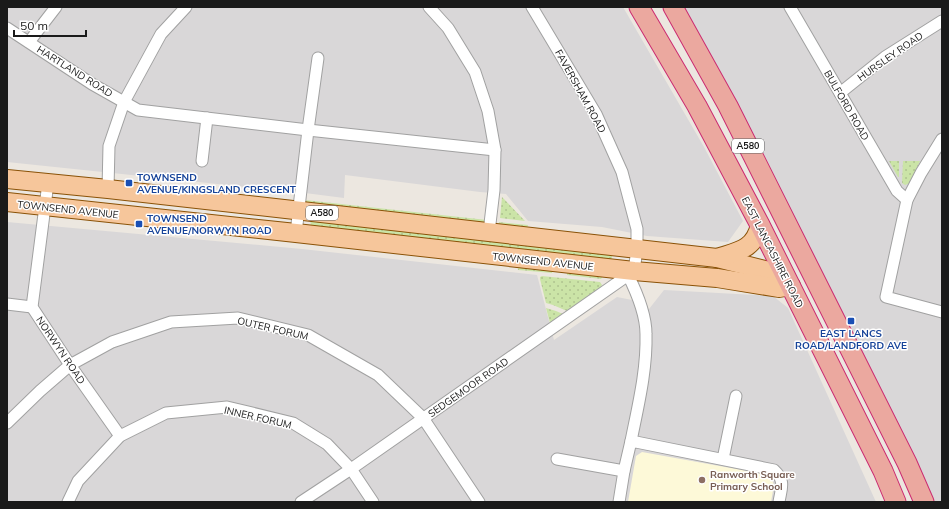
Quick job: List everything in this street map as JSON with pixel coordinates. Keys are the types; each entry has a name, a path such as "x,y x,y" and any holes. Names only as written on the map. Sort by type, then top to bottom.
{"highway":[{"name":"EAST LANCASHIRE ROAD","path":"639,7 697,106 791,280 883,471 896,502"},
{"name":"A580","path":"673,7 728,106 907,463 924,502"},
{"path":"791,280 801,266 801,252"},
{"name":"A580","path":"791,280 819,287"}],"main road":[{"name":"A580","path":"7,179 299,210 716,258 791,280"},
{"name":"TOWNSEND AVENUE","path":"7,202 296,233 631,273 717,278 779,288 791,280"},
{"path":"716,258 747,247 753,243 758,234 760,225"}],"street":[{"path":"29,42 56,7"},
{"path":"108,189 109,146 124,102 161,34 186,7"},
{"path":"429,7 448,28 475,72 488,111 495,150 494,190 489,232"},
{"name":"FAVERSHAM ROAD","path":"532,7 596,114 622,172 637,229 637,249 631,273"},
{"name":"BULFORD ROAD","path":"790,7 898,191 907,200"},
{"name":"HURSLEY ROAD","path":"840,93 885,57 942,21"},
{"name":"HARTLAND ROAD","path":"7,28 92,84 138,110 495,150"},
{"path":"296,233 318,58"},
{"path":"202,161 207,118"},
{"path":"942,139 921,173 907,200 886,297 942,312"},
{"name":"NORWYN ROAD","path":"48,183 32,307 120,436"},
{"path":"619,502 645,371 646,333 642,310 631,273"},
{"name":"SEDGEMOOR ROAD","path":"301,502 351,469 631,273"},
{"path":"7,304 32,307"},
{"name":"OUTER FORUM","path":"7,423 70,364 112,342 171,322 238,318 308,334 378,375 423,418 479,502"},
{"path":"723,459 736,396"},
{"name":"INNER FORUM","path":"68,502 78,481 120,436 166,413 227,408 293,423 327,444 351,469 373,502"},
{"path":"631,441 774,470 780,476 782,483 779,502"},
{"path":"556,459 624,471"}],"shaded area":[{"path":"7,7 623,7 704,147 743,221 728,242 647,236 602,227 528,221 506,194 345,175 344,198 7,162"},
{"path":"673,7 942,7 942,502 924,502"},
{"path":"7,222 302,249 537,275 554,340 617,297 632,300 649,309 664,290 773,296 788,308 876,502 7,502"},
{"name":"Ranworth Square Primary School","path":"642,452 770,475 774,485 771,502 628,502 636,456"}],"green space":[{"path":"889,161 899,161 899,177 898,177"},
{"path":"903,161 920,161 910,183 905,185 902,183"},
{"path":"502,197 525,221 500,218"},
{"path":"305,200 487,220 484,224 305,203"},
{"path":"311,219 613,252 611,263 310,230"},
{"path":"499,222 528,225 527,228 499,224"},
{"path":"518,265 553,269 552,273 518,270"},
{"path":"567,270 603,276 601,279 567,275"},
{"path":"542,276 600,282 602,285 600,288 567,311 546,303 540,279"},
{"path":"546,308 556,311 563,314 550,323"}],"place":[{"name":"TOWNSEND AVENUE/KINGSLAND CRESCENT","path":"129,183"},
{"name":"TOWNSEND AVENUE/NORWYN ROAD","path":"139,224"},
{"name":"EAST LANCS ROAD/LANDFORD AVE","path":"851,321"},
{"name":"Ranworth Square Primary School","path":"702,480"}]}
